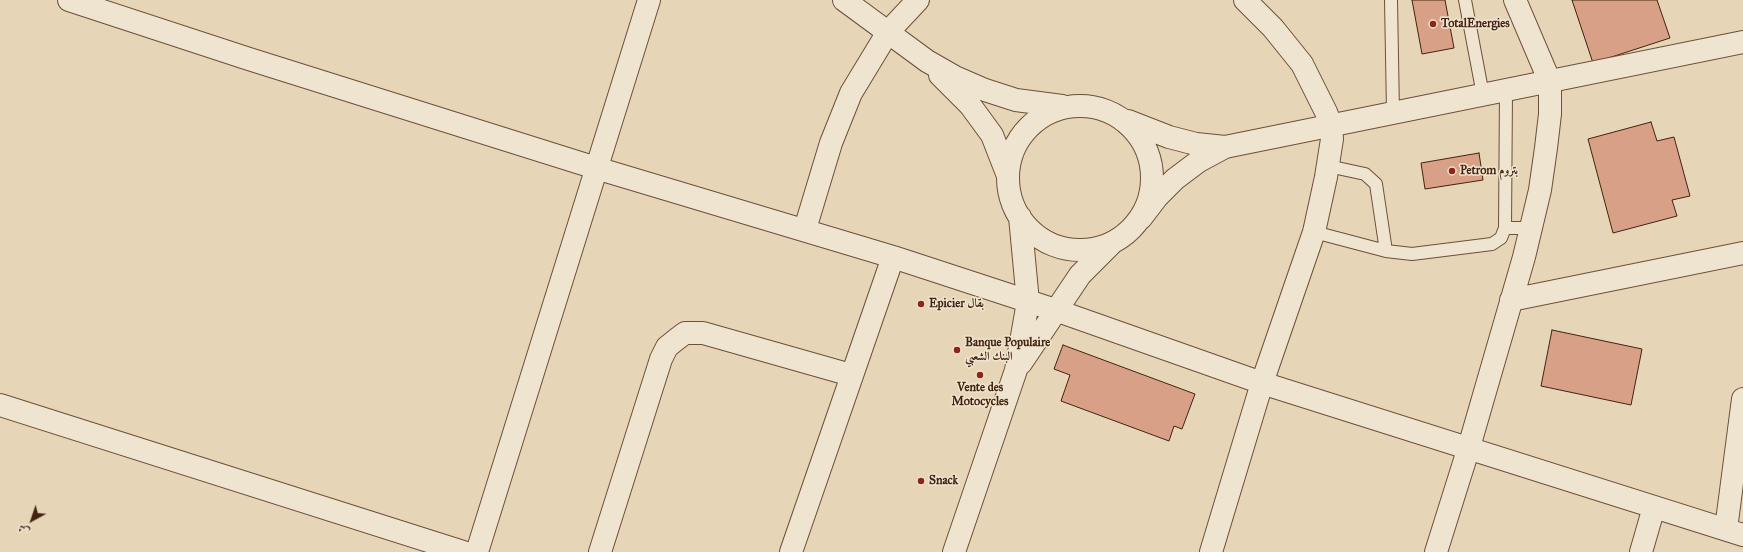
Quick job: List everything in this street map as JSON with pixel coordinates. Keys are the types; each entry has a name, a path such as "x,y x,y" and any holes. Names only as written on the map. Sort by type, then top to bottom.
{"street":[{"path":"70,0 249,59 596,168 806,229 1055,310 1262,382 1735,532 1743,399"},
{"path":"477,552 649,0"},
{"path":"844,0 927,61 955,77 985,90 1036,104 1093,106 1145,129 1169,137 1196,144 1225,147"},
{"path":"806,229 840,118 861,75 888,32 918,0"},
{"path":"1211,552 1262,382 1314,232 1328,166 1332,139 1331,125 1321,100 1302,64 1273,28 1245,0"},
{"path":"1436,552 1469,447 1531,228 1540,190 1550,114 1550,82 1515,0"},
{"path":"1016,370 1080,274 1112,243 1128,233 1157,197 1175,179 1199,161 1225,147 1743,42"},
{"path":"927,61 970,105 992,135 1008,176 1012,201 1020,217 1036,234 1056,246 1067,249 1090,249 1112,243"},
{"path":"1008,176 1014,148 1025,130 1048,113 1068,106"},
{"path":"1121,118 1134,129 1143,142 1152,164 1153,180 1150,196 1141,218"},
{"path":"954,552 1016,370 1028,302 1020,217"},
{"path":"1511,300 1743,253"},
{"path":"791,552 893,257"},
{"path":"600,552 661,359 667,348 685,333 703,333 851,375"},
{"path":"0,405 463,552"},
{"path":"1640,552 1654,507"}],"lane":[{"path":"1391,0 1394,112"},
{"path":"1465,0 1483,95"},
{"path":"1314,232 1386,251 1412,254 1492,244 1500,238 1505,228 1506,91"},
{"path":"1328,166 1365,174 1376,184 1386,251"},
{"path":"1505,228 1531,228"}],"building":[{"name":"TotalEnergies","path":"1412,0 1445,0 1454,48 1422,54"},
{"path":"1572,0 1657,0 1670,38 1593,63"},
{"path":"1651,122 1657,141 1674,137 1690,196 1672,200 1677,216 1613,233 1588,139"},
{"name":"Petrom بتروم","path":"1479,153 1483,180 1425,189 1421,163"},
{"path":"1552,330 1642,349 1631,405 1541,386"},
{"path":"1063,345 1195,394 1182,429 1174,426 1169,441 1061,401 1070,375 1054,369"}],"place":[{"name":"TotalEnergies","path":"1433,24"},
{"name":"Petrom بتروم","path":"1452,171"},
{"name":"Epicier بقال","path":"921,304"},
{"name":"Banque Populaire البنك الشعبي","path":"957,350"},
{"name":"Vente des Motocycles","path":"980,375"},
{"name":"Snack","path":"921,481"}]}
